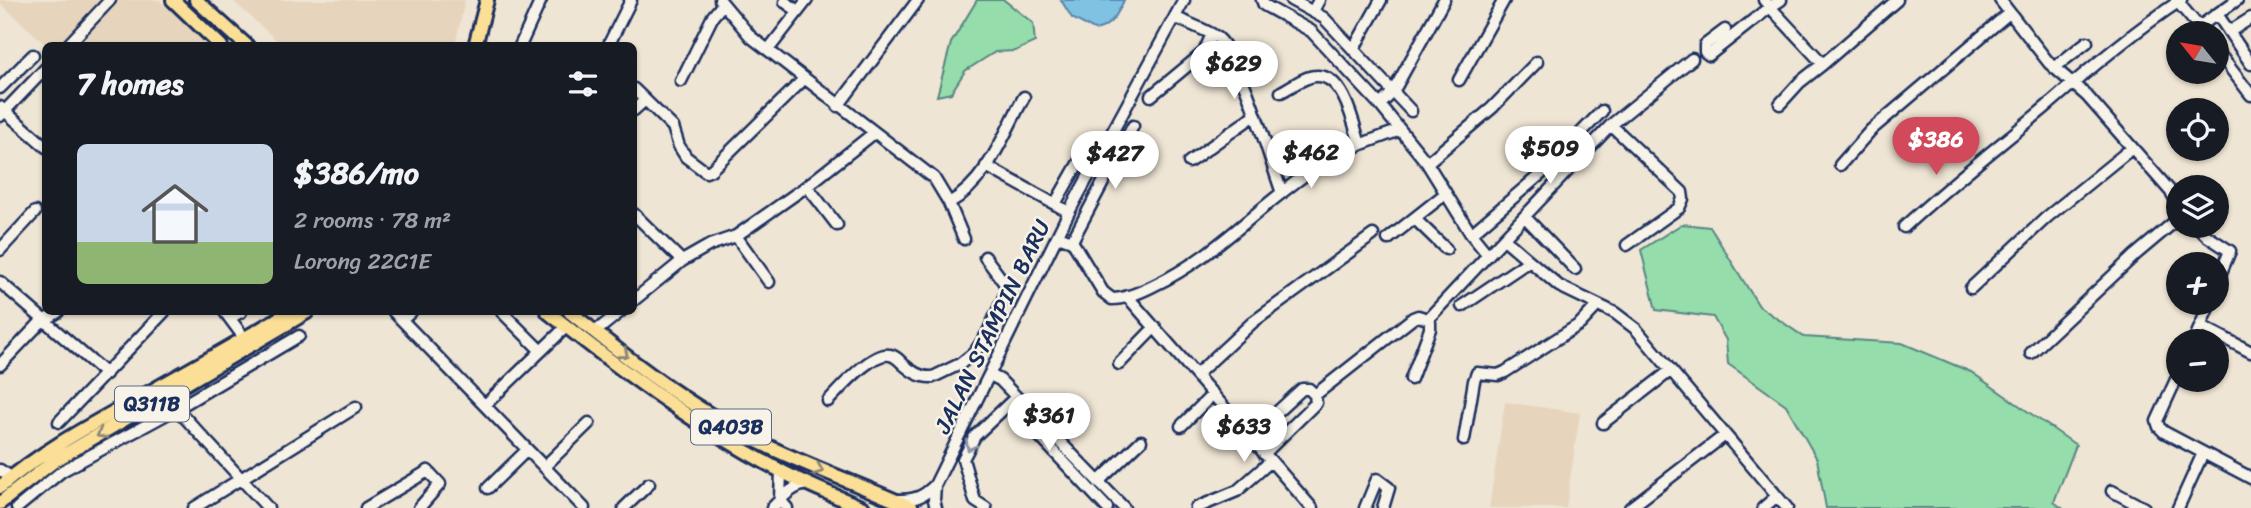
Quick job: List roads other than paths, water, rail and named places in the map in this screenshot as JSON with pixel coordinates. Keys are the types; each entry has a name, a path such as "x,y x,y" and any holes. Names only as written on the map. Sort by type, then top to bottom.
{"main road":[{"path":"173,0 217,42"},
{"path":"195,0 242,42"},
{"path":"476,42 487,0"},
{"path":"0,487 6,474 284,315"},
{"name":"Q311B","path":"0,503 54,461 302,315"},
{"path":"552,315 626,373 689,417 781,471 863,508"},
{"name":"Q403B","path":"574,315 696,406 753,439 807,465 912,508"}],"street":[{"path":"70,42 110,0"},
{"path":"522,42 541,0"},
{"path":"610,42 631,0"},
{"path":"768,50 807,0"},
{"path":"838,106 918,0"},
{"name":"JALAN STAMPIN BARU","path":"936,508 935,485 1069,212 1184,0"},
{"path":"1262,0 1264,5 1311,32 1380,106 1427,163 1471,234 1488,255"},
{"path":"1291,0 1324,18 1411,111"},
{"path":"1313,11 1319,0"},
{"path":"1353,50 1381,0"},
{"path":"1380,106 1393,92 1444,0"},
{"path":"1459,80 1504,0"},
{"path":"1724,30 1705,45 1705,52 1709,55 1767,3 1781,0"},
{"path":"1780,104 1800,82 1897,0"},
{"path":"2210,21 2237,0"},
{"path":"777,12 785,1 798,11"},
{"path":"1905,227 2070,83 2178,1 2194,21"},
{"path":"681,81 721,2 751,37 934,178 949,203 964,239"},
{"path":"1767,3 1823,64"},
{"path":"1840,165 1871,130 1923,85 2005,5 2054,68 2088,96 2166,186"},
{"path":"2217,14 2222,21"},
{"path":"1175,17 1212,34 1223,43 1255,115 1282,193"},
{"path":"2230,31 2251,18"},
{"path":"2230,33 2251,64"},
{"path":"1151,96 1203,52 1212,34"},
{"path":"2054,68 2087,42"},
{"path":"0,88 33,55"},
{"path":"1428,319 1611,125 1692,59"},
{"path":"1427,163 1492,108 1537,62"},
{"path":"2230,68 2251,95"},
{"path":"42,72 2,111 42,144"},
{"path":"1281,92 1312,76 1325,78 1344,95 1360,145"},
{"path":"637,92 673,127 686,157 706,172 804,79"},
{"path":"949,203 973,187 1024,97"},
{"path":"637,107 645,100"},
{"path":"1471,234 1542,173 1602,111"},
{"path":"1189,162 1255,115"},
{"path":"1611,125 1682,192 1683,198 1679,208 1627,245"},
{"path":"1072,241 1133,126"},
{"path":"1058,236 1072,241 1103,292 1112,299 1127,296 1185,269 1323,162 1400,130"},
{"path":"637,298 682,261 710,245 736,236 807,186 874,133"},
{"path":"1055,204 1087,148"},
{"path":"1970,288 2132,148"},
{"path":"986,166 1069,212"},
{"path":"807,186 837,225"},
{"path":"1388,239 1445,194"},
{"path":"0,250 35,212"},
{"path":"637,217 682,261"},
{"path":"1525,217 1575,270"},
{"path":"1415,219 1446,249"},
{"path":"2031,353 2166,229"},
{"path":"1196,375 1253,322 1373,235"},
{"path":"736,236 769,282"},
{"path":"2210,238 2230,251 2229,253"},
{"path":"1504,239 1559,286 1615,313 1636,329 1787,508"},
{"path":"985,257 1008,288 1026,299"},
{"path":"1462,306 1529,261"},
{"path":"0,282 106,374"},
{"path":"828,401 864,366 880,355 894,356 910,371 928,378 960,364 975,352 987,334 1008,288"},
{"path":"1127,296 1311,508"},
{"path":"1464,440 1477,373 1505,372 1588,319 1597,306"},
{"path":"0,365 53,315"},
{"path":"58,422 161,315"},
{"path":"229,315 245,339"},
{"path":"397,315 584,508"},
{"path":"402,320 408,315"},
{"path":"505,315 541,351"},
{"path":"605,315 610,319"},
{"path":"595,332 616,315"},
{"path":"2200,329 2205,315"},
{"path":"1315,395 1413,317 1428,319"},
{"path":"1411,379 1430,329 1428,319"},
{"path":"486,404 567,326"},
{"path":"2201,326 2251,352"},
{"path":"1119,363 1154,327"},
{"path":"17,508 62,471 176,409 299,336"},
{"path":"1603,424 1670,371"},
{"path":"990,375 1000,380 1124,508"},
{"path":"1196,508 1237,491 1316,403 1315,395 1309,389 1302,389 1250,437"},
{"path":"2170,392 2157,421 2159,427 2251,478"},
{"path":"1181,426 1213,394"},
{"path":"165,396 268,508"},
{"path":"986,508 975,501 963,459 975,436 1018,399"},
{"path":"1018,399 1015,410 1107,508"},
{"path":"194,508 356,407"},
{"path":"544,467 589,423"},
{"path":"1630,508 1725,435"},
{"path":"1099,481 1141,441"},
{"path":"488,488 527,450"},
{"path":"2178,508 2203,453"},
{"path":"370,507 428,471 440,484 419,508"},
{"path":"780,505 781,471"},
{"path":"1365,508 1377,479 1389,488 1383,508"},
{"path":"624,508 649,484"},
{"path":"780,505 791,490 810,484"},
{"path":"896,500 915,500 935,485"},
{"path":"2112,491 2144,508"},
{"path":"1763,508 1777,496"}],"water":[{"path":"1061,0 1124,0 1109,23 1094,30 1072,18"}]}
